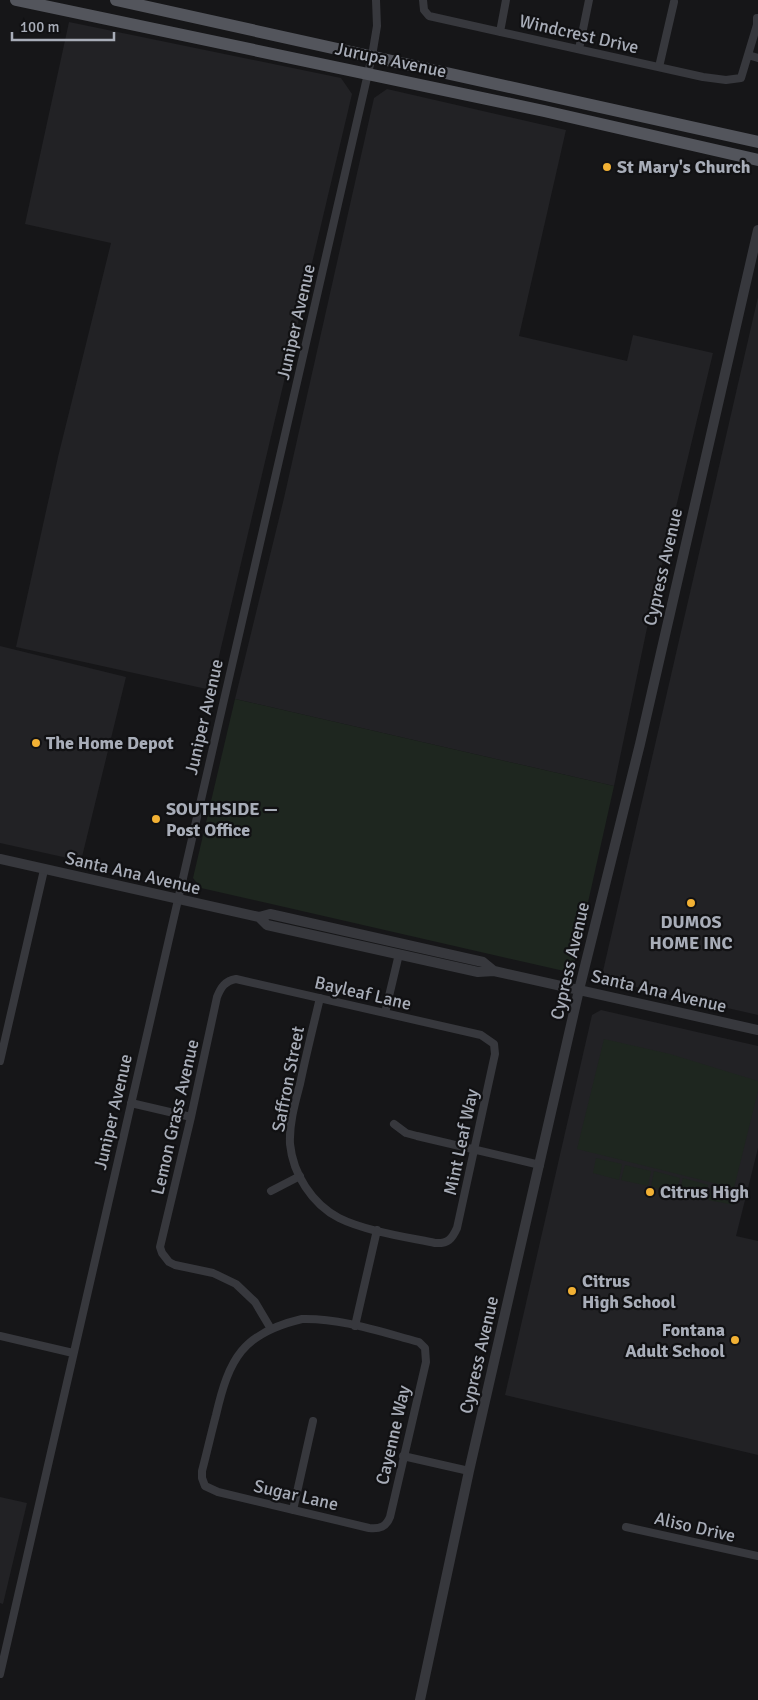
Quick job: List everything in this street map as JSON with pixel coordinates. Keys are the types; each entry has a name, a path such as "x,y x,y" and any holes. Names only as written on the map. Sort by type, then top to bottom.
{"main road":[{"name":"Jurupa Avenue","path":"16,0 368,73 758,160"},
{"name":"Jurupa Avenue","path":"116,0 148,3 372,56 758,142"}],"street":[{"name":"Juniper Avenue","path":"0,1674 372,56 377,26 376,0"},
{"name":"Windcrest Drive","path":"423,0 424,10 429,16 721,80 741,78 748,55"},
{"path":"500,32 506,0"},
{"path":"580,49 589,0"},
{"path":"659,67 674,2"},
{"path":"757,18 757,25 748,55 758,58"},
{"name":"Cypress Avenue","path":"420,1700 468,1471 579,990 640,744 758,230"},
{"name":"Santa Ana Avenue","path":"0,859 259,918 267,925 478,972 494,971 758,1030"},
{"path":"0,1061 44,870"},
{"name":"Santa Ana Avenue","path":"259,918 270,914 483,962 494,971"},
{"path":"385,1014 399,954"},
{"name":"Bayleaf Lane","path":"224,984 229,980 236,979 481,1035 494,1044"},
{"name":"Lemon Grass Avenue","path":"224,984 217,997 160,1247 164,1258 175,1265 213,1273 236,1284 255,1302 271,1328"},
{"name":"Saffron Street","path":"320,998 291,1128 292,1155 300,1176 313,1197 329,1212 351,1223 435,1243 446,1243"},
{"name":"Mint Leaf Way","path":"446,1243 452,1239 458,1228 495,1054 494,1044"},
{"path":"131,1103 191,1117"},
{"path":"394,1124 406,1133 540,1165"},
{"path":"271,1190 300,1176"},
{"path":"271,1328 310,1319 327,1320 356,1326 377,1230"},
{"name":"Cayenne Way","path":"356,1326 419,1342 425,1348 426,1362 390,1517 382,1527"},
{"name":"Sugar Lane","path":"271,1328 250,1342 228,1372 223,1384 202,1471 205,1486 218,1492 369,1528 382,1527"},
{"path":"0,1336 74,1353"},
{"path":"293,1510 313,1421"},
{"path":"403,1456 468,1471"},
{"name":"Aliso Drive","path":"626,1526 758,1556"}],"shaded area":[{"path":"69,22 341,78 352,94 211,690 16,647 58,457 111,243 25,224"},
{"path":"387,89 566,130 519,336 627,361 633,335 713,353 647,628 614,786 235,699 284,498 374,98"},
{"path":"758,297 758,1015 609,981 603,971"},
{"path":"0,646 126,677 81,861 0,843"},
{"path":"235,699 614,786 574,965 564,971 201,888 193,878"},
{"name":"Citrus High","path":"601,1010 758,1046 758,1148 736,1236 758,1241 758,1455 505,1395 592,1015"},
{"path":"604,1039 670,1054 758,1081 758,1091 734,1188 577,1149"},
{"path":"596,1158 622,1164 619,1180 593,1173"},
{"path":"625,1165 651,1171 648,1186 621,1180"},
{"path":"654,1171 680,1178 676,1193 651,1187"},
{"path":"683,1178 708,1185 706,1199 679,1194"},
{"path":"712,1185 737,1190 734,1205 708,1200"},
{"path":"0,1497 27,1503 3,1604 0,1603"}],"place":[{"name":"St Mary's Church","path":"607,167"},
{"name":"The Home Depot","path":"36,743"},
{"name":"SOUTHSIDE — Post Office","path":"156,819"},
{"name":"DUMOS HOME INC","path":"691,903"},
{"name":"Citrus High","path":"650,1192"},
{"name":"Citrus High School","path":"572,1291"},
{"name":"Fontana Adult School","path":"735,1340"}]}
